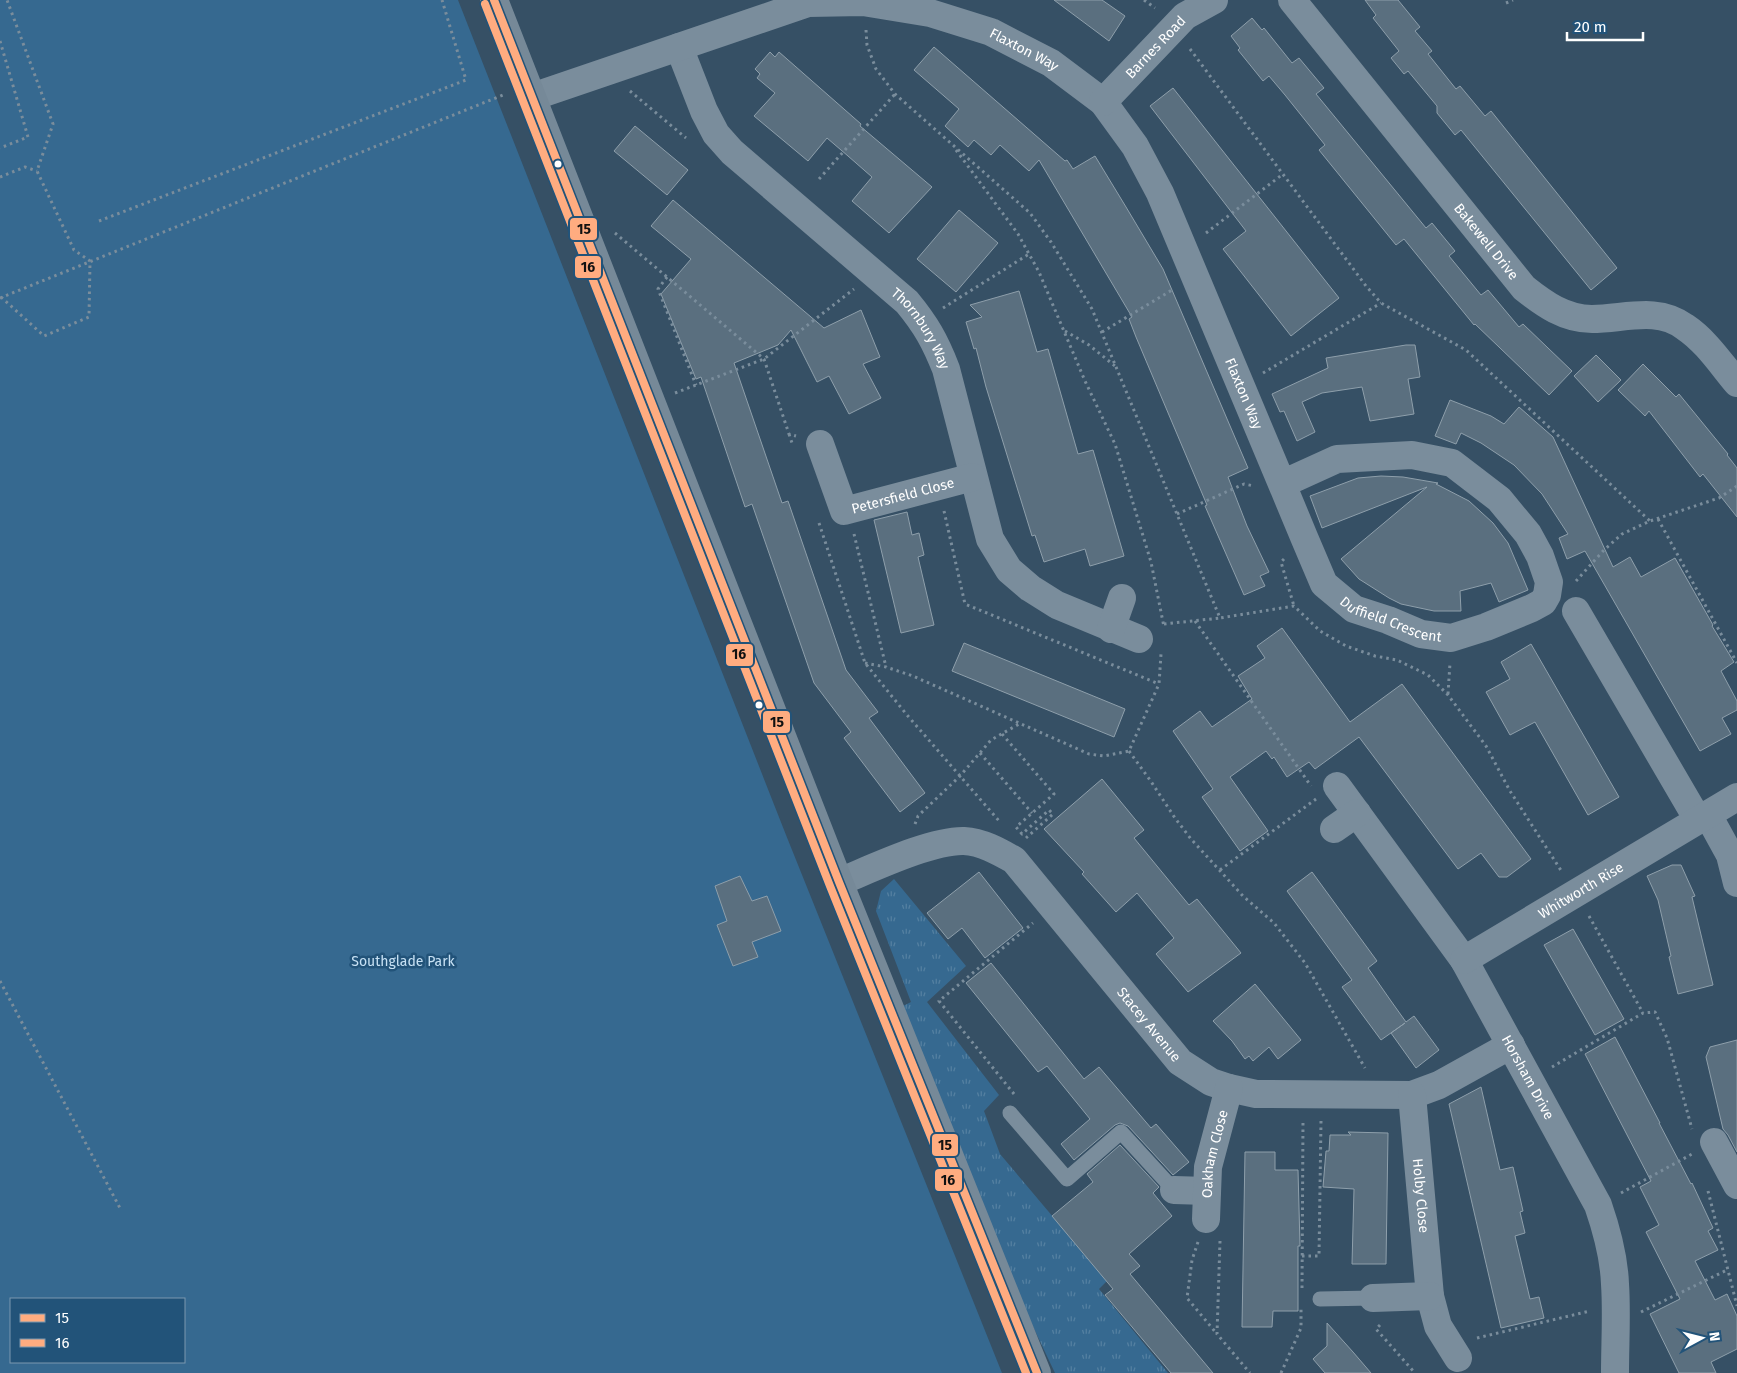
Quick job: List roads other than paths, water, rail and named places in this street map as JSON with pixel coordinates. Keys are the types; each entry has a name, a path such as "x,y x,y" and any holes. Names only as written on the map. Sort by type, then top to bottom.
{"street":[{"path":"494,0 839,882 1037,1373"},
{"name":"Barnes Road","path":"1103,102 1185,16 1214,0"},
{"name":"Bakewell Drive","path":"1292,0 1524,288 1544,304 1567,315 1592,319 1642,314 1665,317 1685,326 1712,352 1737,383"},
{"name":"Flaxton Way","path":"530,91 679,47 753,10 808,3 863,2 930,13 991,32 1051,63 1103,102 1139,154 1160,193 1282,484"},
{"name":"Thornbury Way","path":"679,47 704,111 716,134 732,152 907,302 923,321 936,342 946,369 990,539 1009,570 1030,588 1057,606 1111,629 1155,639"},
{"name":"Petersfield Close","path":"820,444 844,511 974,477"},
{"name":"Duffield Crescent","path":"1412,455 1452,463 1499,499 1528,534 1540,556 1549,582 1547,595 1543,602 1532,608 1486,628 1451,638 1421,634 1388,620 1354,609 1324,584 1282,484 1337,459 1412,455"},
{"path":"1111,629 1122,598"},
{"path":"1577,627 1703,818 1730,855 1737,883"},
{"name":"Horsham Drive","path":"1325,788 1356,813 1464,960 1598,1205 1606,1227 1615,1284 1625,1310 1616,1373"},
{"name":"Whitworth Rise","path":"1464,960 1737,797"},
{"path":"1334,829 1356,813"},
{"name":"Stacey Avenue","path":"839,882 935,845 963,841 1016,852 1052,907 1180,1062 1211,1082 1229,1088 1256,1094 1412,1095 1439,1085 1511,1045"},
{"name":"Oakham Close","path":"1206,1219 1208,1167 1229,1088"},
{"name":"Holby Close","path":"1412,1095 1430,1296 1438,1326 1458,1358"},
{"path":"1701,1141 1737,1185"},
{"path":"1174,1190 1207,1191"},
{"path":"1374,1298 1430,1296"}],"lane":[{"path":"1010,1113 1067,1179 1121,1132 1174,1190"},
{"path":"1320,1299 1374,1298"}],"park label":[{"name":"Southglade Park","path":"403,961"}]}
